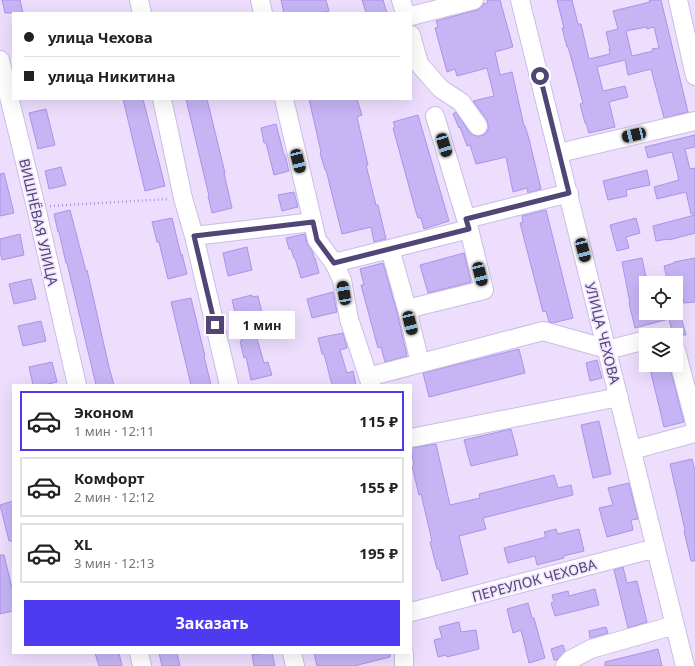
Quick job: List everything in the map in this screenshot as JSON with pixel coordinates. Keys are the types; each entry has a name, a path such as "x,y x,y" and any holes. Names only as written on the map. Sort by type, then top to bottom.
{"street":[{"path":"139,0 142,12"},
{"path":"260,0 263,12"},
{"path":"404,11 474,0"},
{"name":"УЛИЦА ЧЕХОВА","path":"520,0 685,666"},
{"path":"678,0 695,76"},
{"path":"412,38 420,64 441,89 461,102 478,126"},
{"name":"ВИШНЁВАЯ УЛИЦА","path":"0,60 77,384"},
{"path":"162,100 183,198 194,236 229,384"},
{"path":"284,100 317,240 334,263 342,280 349,319 370,381 420,363 543,331 607,350 639,342"},
{"path":"407,309 484,290 467,224 435,116"},
{"path":"559,153 695,121"},
{"path":"334,263 390,249 569,193"},
{"path":"194,236 313,222"},
{"path":"390,249 420,363"},
{"path":"682,372 695,423"},
{"path":"412,438 619,397"},
{"path":"632,450 695,433"},
{"name":"ПЕРЕУЛОК ЧЕХОВА","path":"412,612 656,548"},
{"path":"564,666 570,660 591,649 675,625"},
{"path":"139,654 142,666"},
{"path":"292,654 295,666"},
{"path":"404,654 404,666"}],"path":[{"path":"36,207 183,198"}],"building":[{"path":"2,0 20,0 23,12 5,13"},
{"path":"281,0 326,0 329,11 324,12 284,12"},
{"path":"362,0 383,0 387,12 366,12"},
{"path":"487,0 500,0 513,47 495,52 500,75 512,72 524,126 529,139 541,189 528,193 527,188 513,192 506,157 476,164 470,145 467,146 460,127 459,128 453,114 456,112 469,132 473,135 484,135 488,130 487,120 473,101 494,96 487,68 457,76 455,69 447,72 435,28 438,27 436,21 477,10 481,8 483,4 488,3"},
{"path":"557,0 572,0 578,24 581,24 589,59 610,54 606,32 618,29 613,11 650,2 649,0 661,0 688,112 664,118 651,69 628,75 625,60 597,67 603,91 625,86 628,97 609,102 615,127 589,133 580,104 583,103 562,28 564,28","holes":["647,27 647,29 654,27 659,48 632,56 626,31"]},
{"path":"123,100 143,100 165,186 145,191"},
{"path":"186,100 207,100 232,208 212,213"},
{"path":"309,100 357,100 362,115 357,117 368,165 366,165 386,239 374,242 371,227 342,234 326,170 320,153"},
{"path":"46,109 55,145 38,149 29,113"},
{"path":"418,115 449,221 424,229 421,218 418,218 416,212 393,128 395,127 393,122"},
{"path":"276,124 289,171 274,175 261,128"},
{"path":"695,135 695,147 685,149 690,169 695,168 695,214 691,214 686,192 657,199 654,187 679,180 672,152 648,158 645,147"},
{"path":"61,167 66,185 49,189 45,171"},
{"path":"647,170 650,185 626,190 627,196 608,200 603,181"},
{"path":"4,173 14,213 0,216 0,174"},
{"path":"294,192 298,207 282,211 278,195"},
{"path":"70,210 86,271 87,270 114,384 96,384 54,214"},
{"path":"546,210 573,318 553,323 549,322 546,311 543,312 520,223 523,222 522,216"},
{"path":"695,215 695,233 669,240 656,241 653,226"},
{"path":"172,218 187,274 168,279 159,242 157,242 152,222"},
{"path":"636,218 640,233 626,237 629,248 617,251 610,225"},
{"path":"20,234 24,255 2,260 0,239"},
{"path":"305,234 307,243 315,258 319,273 301,278 295,258 291,249 289,249 286,238"},
{"path":"247,247 252,270 228,276 223,253"},
{"path":"464,253 471,282 428,293 420,265"},
{"path":"642,258 646,276 639,276 639,320 665,320 635,328 622,262"},
{"path":"695,258 695,302 684,303 683,276 666,276 664,266 674,262"},
{"path":"383,263 397,312 407,356 385,362 381,347 378,348 372,326 361,285 364,285 360,269"},
{"path":"31,279 36,299 14,304 9,284"},
{"path":"333,292 337,312 312,318 307,299"},
{"path":"252,295 252,297 258,296 263,318 255,319 259,334 256,335 264,363 268,362 272,375 251,380 246,357 244,358 240,341 242,341 232,300"},
{"path":"191,298 211,384 191,384 171,302"},
{"path":"669,320 682,320 686,335 683,335 683,328 671,328"},
{"path":"41,321 46,341 23,346 18,326"},
{"path":"343,333 347,348 340,350 347,373 353,371 356,384 332,384 318,338"},
{"path":"519,349 525,373 429,397 423,373"},
{"path":"597,360 602,378 590,381 586,363"},
{"path":"52,362 57,382 48,384 33,384 29,367"},
{"path":"651,372 671,372 684,422 664,427"},
{"path":"599,421 611,474 593,478 581,425"},
{"path":"511,429 518,455 471,466 464,440"},
{"path":"436,444 450,505 480,498 479,494 554,475 558,488 571,485 573,495 483,518 486,529 459,536 468,574 442,581 439,569 437,569 430,542 432,541 421,494 419,495 412,466 414,465 412,448"},
{"path":"692,459 695,471 695,561 691,561 670,464"},
{"path":"629,483 638,519 631,520 633,530 607,537 599,508 613,505 608,488"},
{"path":"12,501 12,541 9,541 0,505"},
{"path":"556,529 558,534 579,529 584,551 563,556 564,558 537,565 535,556 508,563 504,548 546,537 544,532"},
{"path":"0,555 4,555 12,588 12,611 0,614"},
{"path":"623,567 627,583 637,581 647,622 628,628 614,570"},
{"path":"595,589 599,605 555,616 551,603 554,602 552,595 568,591 569,596"},
{"path":"528,603 532,618 534,618 545,658 529,663 521,630 513,633 507,609"},
{"path":"459,622 461,632 476,630 479,649 447,657 446,655 438,657 434,640 442,638 439,627"},
{"path":"606,627 608,633 590,638 589,631"},
{"path":"563,645 565,651 557,660 554,660 551,649"},
{"path":"658,649 662,666 605,666 605,662"},
{"path":"95,654 119,654 122,666 99,666"},
{"path":"159,654 177,654 180,666 162,666"},
{"path":"272,654 275,666 254,666 252,655"},
{"path":"314,654 390,654 390,657 354,666 317,666"}],"route":[{"path":"215,325 194,236 313,222 317,240 334,263 469,229 466,219 569,193 540,76"}]}
